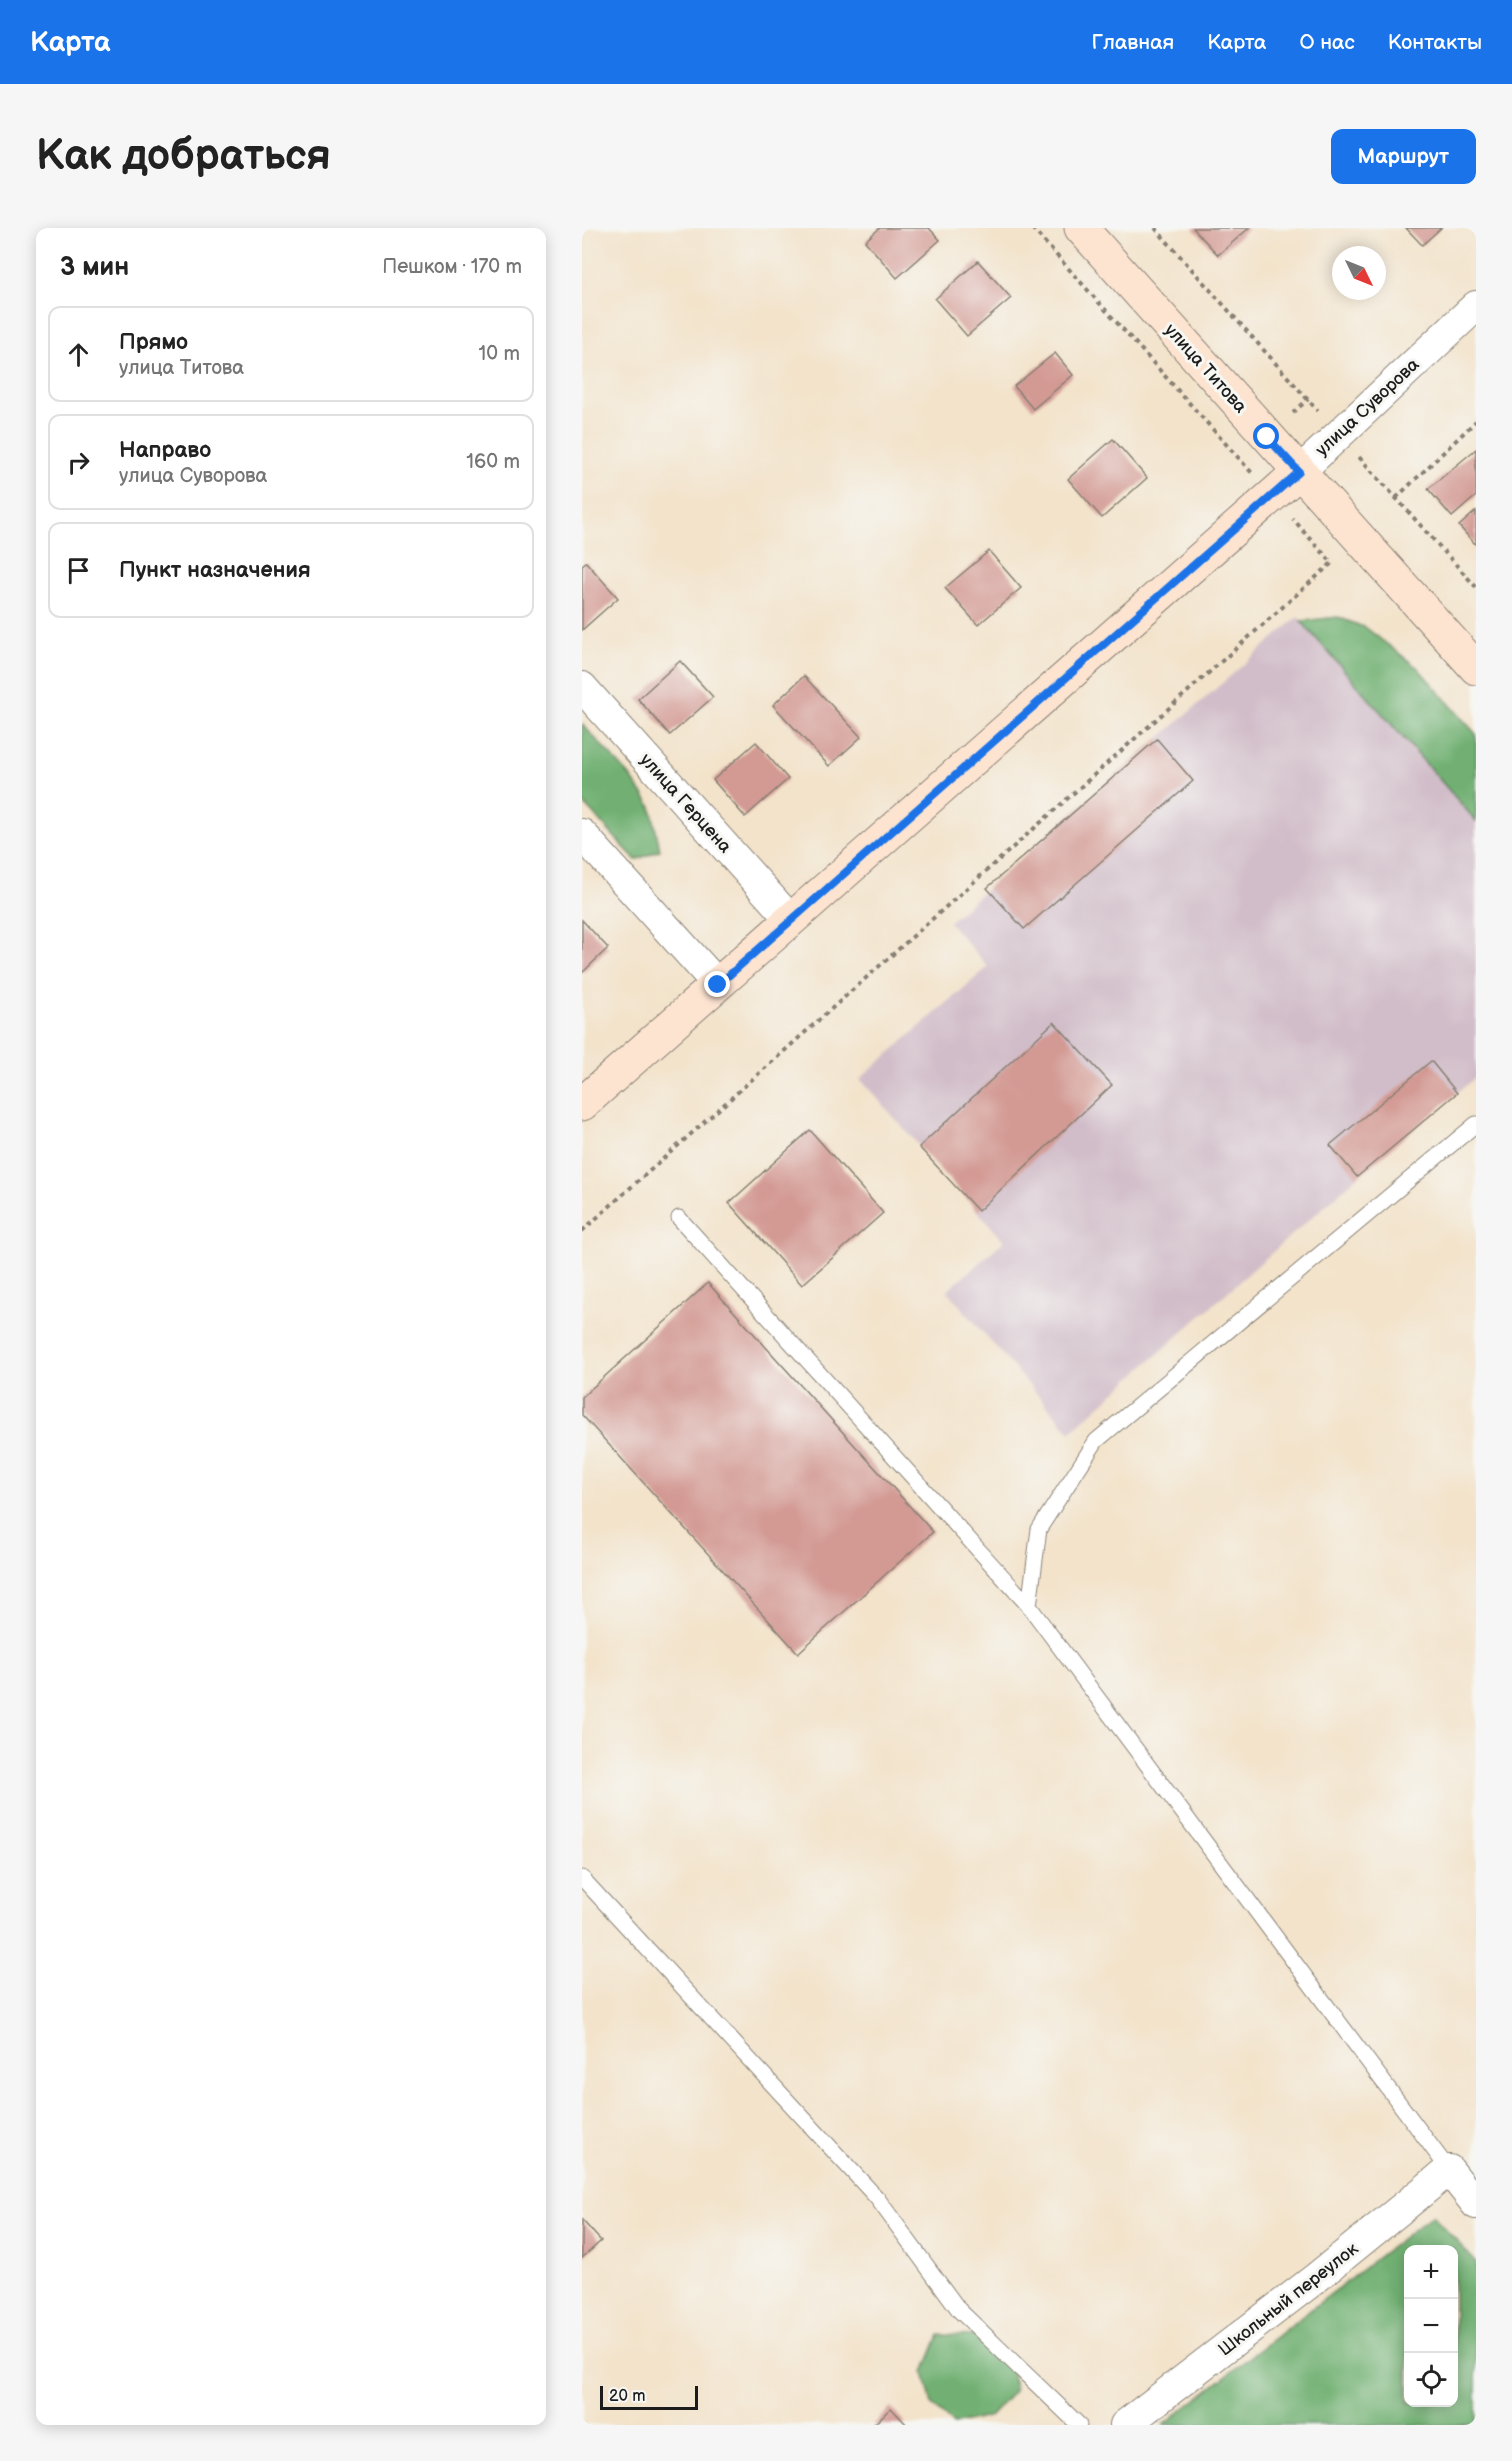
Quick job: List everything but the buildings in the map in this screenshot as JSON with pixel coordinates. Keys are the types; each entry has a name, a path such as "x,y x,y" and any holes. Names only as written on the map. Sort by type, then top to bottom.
{"street":[{"name":"улица Титова","path":"1081,228 1476,668"},
{"name":"улица Суворова","path":"582,1104 1299,472 1476,306"},
{"name":"улица Герцена","path":"582,687 790,919"},
{"path":"582,834 718,985"},
{"path":"1449,2170 1476,2204"},
{"name":"Школьный переулок","path":"1125,2425 1316,2278 1449,2170"}],"lane":[{"path":"1029,1606 1039,1529 1096,1441 1476,1124"},
{"path":"679,1218 1029,1606 1449,2170"},
{"path":"582,1878 877,2198 959,2310 1079,2425"}],"path":[{"path":"1032,228 1242,461"},
{"path":"1155,228 1308,399"},
{"path":"1476,421 1396,498 1476,586"},
{"path":"582,1230 1332,563"}],"shaded area":[{"path":"1298,617 1476,821 1476,1077 1357,1177 1070,1432 947,1291 1004,1241 860,1079 988,967 949,922"}],"green space":[{"path":"1338,617 1366,628 1418,668 1476,734 1476,821 1301,621"},
{"path":"582,724 629,775 651,806 660,850 636,860 582,802"},
{"path":"1432,2215 1476,2262 1476,2425 1163,2425"},
{"path":"939,2335 979,2336 1011,2359 1014,2391 991,2416 954,2425 932,2405 924,2372"}],"route":[{"path":"718,985 790,919 1299,472 1267,437"}]}
